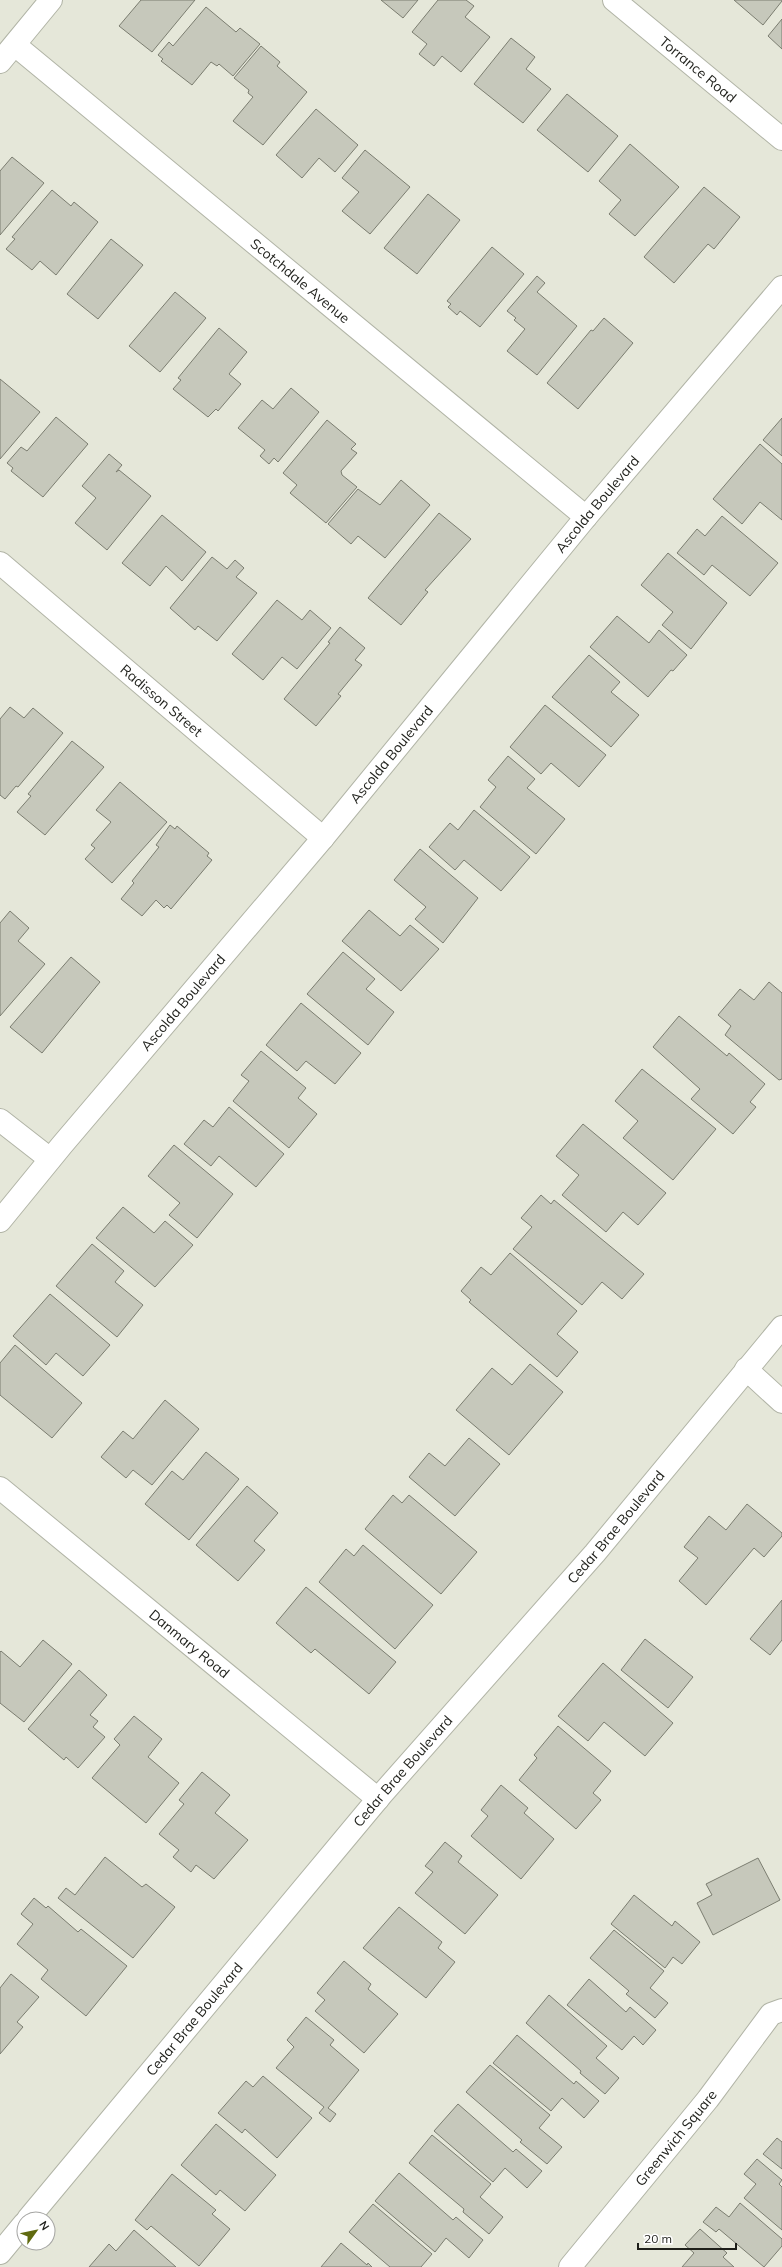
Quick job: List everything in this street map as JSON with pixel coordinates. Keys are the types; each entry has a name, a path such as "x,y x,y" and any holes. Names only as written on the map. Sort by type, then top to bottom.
{"street":[{"path":"0,62 51,0"},
{"name":"Torrance Road","path":"614,0 782,139"},
{"name":"Scotchdale Avenue","path":"15,45 586,517"},
{"name":"Ascolda Boulevard","path":"0,1221 50,1159 322,838 586,517 782,287"},
{"name":"Radisson Street","path":"0,563 322,838"},
{"path":"0,1120 50,1159"},
{"name":"Cedar Brae Boulevard","path":"35,2211 378,1799 595,1553 782,1326"},
{"path":"746,1369 782,1402"},
{"name":"Danmary Road","path":"0,1488 378,1799"},
{"name":"Greenwich Square","path":"570,2267 708,2099 771,2014 782,2010"},
{"path":"0,2253 16,2234"}],"building":[{"path":"141,0 195,0 152,52 119,26"},
{"path":"381,0 418,0 403,18"},
{"path":"438,0 466,0 474,6 465,17 490,37 461,72 442,56 434,66 419,54 427,44 412,32"},
{"path":"734,0 782,0 782,1 763,25"},
{"path":"206,7 236,32 240,28 260,44 233,76 219,64 217,66 211,62 192,85 161,61 163,59 158,55 169,42 173,46"},
{"path":"782,19 782,49 768,36"},
{"path":"511,38 535,57 526,69 551,89 523,123 474,84"},
{"path":"261,46 280,62 277,66 307,92 263,145 233,121 253,97 248,93 249,90 234,78"},
{"path":"567,94 618,136 588,172 537,130"},
{"path":"316,109 358,145 335,172 319,158 302,178 276,155"},
{"path":"630,144 679,187 635,236 609,214 621,200 599,181"},
{"path":"365,150 410,187 370,234 342,211 359,192 342,178"},
{"path":"12,157 44,183 0,235 0,171"},
{"path":"704,187 740,217 714,249 708,244 674,283 644,257"},
{"path":"52,190 71,206 74,202 98,222 56,275 40,261 32,270 6,249 15,239 12,237"},
{"path":"428,194 460,220 417,274 384,248"},
{"path":"111,239 143,265 98,319 67,294"},
{"path":"492,247 524,274 480,327 460,311 457,315 448,307 451,304 447,301"},
{"path":"537,276 545,283 537,292 577,326 537,375 507,351 525,329 514,320 516,318 507,311"},
{"path":"175,292 206,318 160,372 129,346"},
{"path":"604,318 633,343 578,409 547,383 591,330 593,331"},
{"path":"219,328 247,352 229,374 241,384 218,411 216,409 208,417 173,389 181,380 178,378"},
{"path":"0,379 40,412 0,459"},
{"path":"291,388 319,412 278,462 274,458 269,464 260,456 265,450 238,428 262,400 273,409"},
{"path":"56,417 88,444 43,497 11,471 13,468 7,463 21,447 27,451"},
{"path":"782,418 782,456 763,440"},
{"path":"327,420 356,444 351,449 357,453 341,471 342,475 357,487 326,523 290,493 297,485 283,473"},
{"path":"760,444 782,464 782,520 760,502 742,524 713,499"},
{"path":"109,454 122,465 116,472 119,470 151,496 107,550 75,523 96,498 82,486"},
{"path":"401,480 430,505 385,558 358,536 351,544 328,524 358,489 380,505"},
{"path":"439,513 471,539 425,590 428,592 401,625 368,598"},
{"path":"162,515 206,552 182,581 166,566 150,586 122,563"},
{"path":"722,516 778,563 750,596 712,565 704,575 677,553 697,529 705,536"},
{"path":"668,553 727,603 691,649 662,625 673,612 641,585"},
{"path":"212,557 227,569 235,560 244,568 236,577 257,593 217,641 198,626 195,630 170,608"},
{"path":"277,600 302,620 310,610 331,628 297,669 282,657 263,680 232,654"},
{"path":"617,616 649,643 659,630 687,655 673,671 671,670 648,697 590,647"},
{"path":"340,627 365,648 355,660 362,665 338,694 341,696 316,726 284,699 330,643 328,642"},
{"path":"589,655 620,682 611,692 639,715 611,747 552,697"},
{"path":"545,705 606,755 579,787 551,763 541,774 510,747"},
{"path":"10,707 24,718 33,708 63,733 18,787 16,786 5,799 0,795 0,719"},
{"path":"72,741 104,767 45,835 17,812 31,796 28,794"},
{"path":"508,756 535,779 527,788 565,819 536,854 480,807 496,787 488,780"},
{"path":"120,782 167,822 112,883 85,859 95,848 91,845 111,822 96,810"},
{"path":"474,810 530,857 501,891 464,860 455,870 429,847 450,823 458,830"},
{"path":"170,825 175,829 177,826 209,853 207,856 212,860 171,909 167,905 164,908 156,900 142,916 121,899 134,883 132,881 159,847 156,845"},
{"path":"420,849 478,898 443,943 415,919 426,907 394,880"},
{"path":"369,910 400,936 410,925 439,949 401,991 342,941"},
{"path":"10,911 29,928 18,941 45,964 0,1016 0,923"},
{"path":"343,952 375,979 366,989 394,1012 368,1045 307,994"},
{"path":"71,957 100,982 42,1053 10,1027"},
{"path":"769,982 782,993 782,1079 779,1080 725,1035 731,1026 718,1015 740,989 754,1000"},
{"path":"301,1003 361,1053 335,1084 306,1061 297,1071 266,1045"},
{"path":"679,1016 727,1056 729,1053 765,1084 750,1102 756,1107 733,1134 691,1099 700,1089 653,1047"},
{"path":"261,1051 306,1088 298,1098 317,1114 289,1148 233,1101 249,1081 241,1075"},
{"path":"642,1069 716,1129 673,1180 623,1138 638,1121 615,1101"},
{"path":"229,1107 284,1154 256,1187 219,1156 211,1166 184,1144 204,1120 213,1127"},
{"path":"583,1124 666,1193 638,1225 623,1212 606,1232 562,1195 579,1175 556,1156"},
{"path":"174,1145 233,1194 197,1238 169,1215 180,1203 148,1176"},
{"path":"541,1195 551,1204 554,1200 644,1274 622,1299 602,1282 582,1305 513,1249 532,1227 521,1218"},
{"path":"123,1207 154,1233 165,1221 193,1245 155,1287 96,1238"},
{"path":"92,1244 124,1271 115,1282 143,1305 117,1337 56,1286"},
{"path":"510,1253 577,1311 557,1334 578,1352 557,1377 469,1302 471,1300 461,1291 481,1267 491,1275"},
{"path":"50,1294 110,1345 83,1376 56,1353 46,1365 13,1336"},
{"path":"15,1345 82,1403 52,1438 0,1395 0,1363"},
{"path":"530,1364 563,1392 509,1455 456,1410 492,1368 512,1385"},
{"path":"165,1400 199,1429 152,1485 133,1470 126,1478 101,1457 123,1431 133,1439"},
{"path":"469,1438 500,1464 455,1516 409,1477 429,1453 445,1466"},
{"path":"206,1452 239,1479 189,1540 145,1504 172,1471 183,1480"},
{"path":"247,1486 278,1513 254,1541 265,1550 238,1581 196,1545"},
{"path":"393,1495 402,1503 409,1495 477,1552 441,1594 365,1529"},
{"path":"747,1504 782,1533 782,1536 764,1557 754,1548 706,1605 679,1581 698,1558 684,1547 709,1516 726,1530"},
{"path":"363,1545 433,1605 395,1649 319,1582 346,1549 354,1556"},
{"path":"306,1587 396,1662 369,1694 315,1649 311,1653 276,1623"},
{"path":"782,1600 782,1640 770,1655 750,1639"},
{"path":"645,1639 693,1677 668,1708 621,1670"},
{"path":"43,1640 72,1664 24,1722 0,1703 0,1652 1,1651 20,1667"},
{"path":"603,1663 673,1723 645,1756 604,1722 588,1741 558,1716"},
{"path":"79,1670 107,1695 90,1715 98,1721 93,1727 105,1737 78,1768 66,1757 64,1760 28,1729"},
{"path":"134,1716 162,1739 148,1757 179,1783 146,1823 92,1778 120,1745 114,1739"},
{"path":"558,1726 611,1771 593,1793 601,1800 576,1829 519,1780 537,1758 534,1755"},
{"path":"202,1772 230,1795 215,1813 248,1840 214,1879 196,1865 191,1872 173,1857 179,1850 159,1834 184,1804 179,1800"},
{"path":"501,1785 528,1808 524,1813 554,1839 521,1879 471,1836 488,1816 481,1810"},
{"path":"445,1842 462,1856 458,1862 498,1895 465,1934 415,1893 433,1872 425,1866"},
{"path":"105,1857 142,1887 146,1884 175,1907 133,1958 58,1898 66,1888 75,1895"},
{"path":"758,1858 780,1900 713,1935 697,1903 712,1895 706,1884"},
{"path":"634,1895 672,1926 675,1921 700,1942 682,1964 673,1957 665,1968 611,1924"},
{"path":"34,1898 46,1908 48,1906 78,1932 81,1929 127,1966 86,2016 41,1979 48,1970 17,1944 33,1924 21,1914"},
{"path":"399,1907 442,1942 438,1948 455,1962 426,1998 363,1948"},
{"path":"614,1930 664,1971 650,1988 668,2003 655,2018 626,1994 629,1991 590,1958"},
{"path":"344,1961 371,1984 368,1989 398,2014 364,2053 315,2011 325,2000 317,1993"},
{"path":"11,1974 39,1997 17,2022 23,2027 0,2054 0,1988"},
{"path":"589,1979 626,2012 630,2007 656,2030 643,2045 634,2036 622,2050 567,2005"},
{"path":"549,1995 607,2046 596,2058 619,2078 605,2094 526,2023"},
{"path":"306,2017 334,2040 330,2045 359,2070 328,2108 336,2114 330,2122 319,2113 324,2107 276,2068 294,2047 287,2040"},
{"path":"517,2035 574,2084 576,2081 599,2101 584,2118 562,2098 551,2111 493,2063"},
{"path":"490,2065 550,2115 539,2128 562,2147 547,2164 520,2142 522,2140 466,2092"},
{"path":"263,2076 312,2118 277,2158 245,2129 242,2133 218,2113 246,2081 253,2087"},
{"path":"458,2104 513,2152 516,2149 542,2171 527,2188 505,2168 493,2182 434,2131"},
{"path":"216,2124 276,2175 245,2211 220,2190 216,2195 181,2165"},
{"path":"432,2135 491,2184 480,2197 503,2217 489,2234 463,2212 464,2209 409,2163"},
{"path":"777,2138 782,2142 782,2169 763,2154"},
{"path":"757,2159 782,2180 779,2184 782,2187 782,2230 744,2198 756,2184 744,2174"},
{"path":"399,2173 453,2220 456,2217 483,2240 469,2258 446,2238 435,2252 375,2201"},
{"path":"172,2174 216,2210 212,2214 230,2229 199,2266 151,2226 147,2230 135,2220"},
{"path":"740,2203 782,2239 782,2246 764,2267 719,2229 716,2232 703,2222 716,2207 729,2217"},
{"path":"373,2204 432,2254 421,2267 390,2267 349,2232"},
{"path":"700,2229 727,2253 723,2257 734,2267 682,2267 694,2253 685,2245"},
{"path":"134,2230 176,2267 89,2267 109,2244 116,2251"},
{"path":"341,2243 367,2265 368,2263 372,2267 321,2267"}]}
